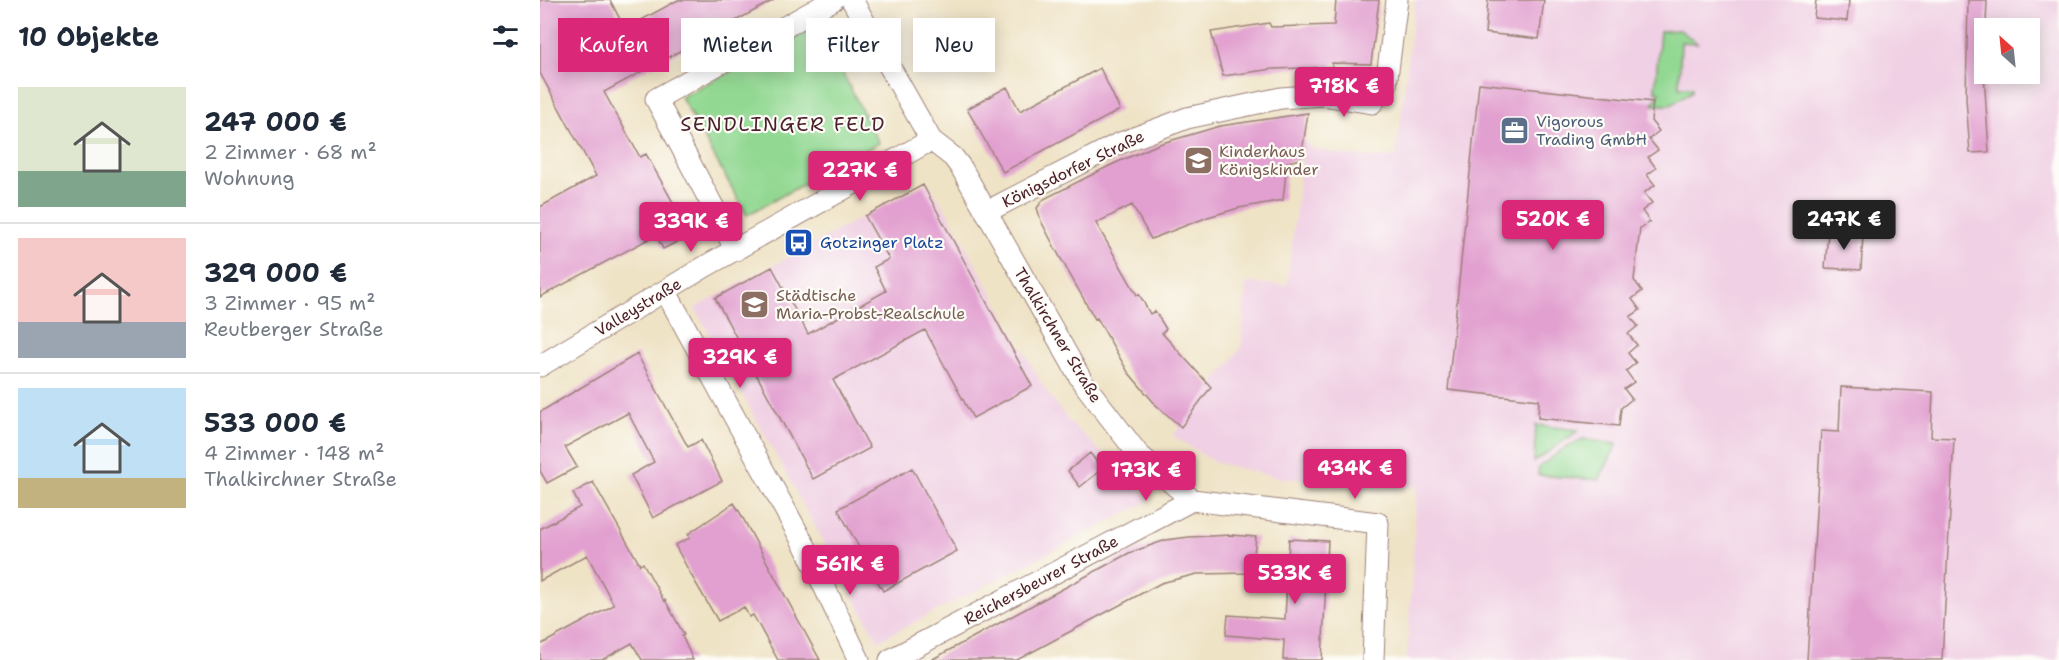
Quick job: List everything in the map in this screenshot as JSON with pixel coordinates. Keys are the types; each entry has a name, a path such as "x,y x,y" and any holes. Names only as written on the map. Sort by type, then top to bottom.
{"street":[{"path":"833,0 656,99 736,250 931,140"},
{"name":"Thalkirchner Straße","path":"852,0 931,140 953,157 987,212 1082,381 1138,454 1192,500"},
{"name":"Königsdorfer Straße","path":"987,212 1118,144 1187,118 1292,97 1323,95 1372,103 1386,85 1397,0"},
{"name":"Valleystraße","path":"540,366 736,250"},
{"path":"666,292 806,548 859,660"},
{"path":"1192,500 1378,523 1373,660"},
{"name":"Reichersbeurer Straße","path":"890,660 1192,500"}],"shaded area":[{"path":"1415,0 2059,0 2059,660 1407,660 1417,487 1280,478 1214,462 1173,436 1241,348 1246,283 1287,285 1304,142 1314,149 1347,156 1396,158"},
{"path":"927,182 946,210 1043,386 1068,420 1151,500 878,641 695,308"}],"green space":[{"path":"1680,30 1697,43 1681,42 1679,87 1692,87 1692,91 1671,105 1653,105 1660,92 1655,91 1660,31"},
{"path":"806,32 806,72 842,72 879,143 747,215 681,97 729,72 794,72 794,38"},
{"path":"1536,425 1579,430 1534,462"},
{"path":"1583,439 1617,444 1599,480 1538,475 1539,467 1566,447"}],"building":[{"path":"540,0 610,0 619,18 558,18 558,72 641,72 604,92 640,157 646,154 680,215 674,218 685,238 663,249 656,235 540,297 540,207 596,176 540,73"},
{"path":"678,0 774,0 741,18 681,18 681,50 669,57 669,18 645,18"},
{"path":"1336,0 1379,0 1371,64 1332,63 1332,67 1273,69 1223,76 1211,32 1269,23 1271,27 1334,25"},
{"path":"1488,0 1544,0 1539,39 1485,33"},
{"path":"1816,0 1849,0 1847,21 1814,18"},
{"path":"1968,0 1987,0 1986,18 1974,18 1974,84 1985,84 1989,152 1970,153 1966,98"},
{"path":"1100,68 1120,110 1003,172 967,109 1007,87 1020,111"},
{"path":"1479,83 1653,102 1651,121 1659,131 1649,139 1658,150 1648,157 1656,168 1647,175 1655,185 1644,193 1652,203 1642,211 1650,222 1640,228 1634,280 1642,291 1632,299 1640,310 1630,317 1638,326 1628,334 1637,345 1628,353 1636,363 1626,371 1634,382 1624,389 1632,399 1621,408 1619,426 1538,418 1539,400 1448,390"},
{"path":"1308,113 1301,159 1287,162 1283,200 1239,208 1208,217 1151,239 1132,205 1096,223 1137,295 1139,294 1150,314 1155,311 1166,329 1162,333 1211,387 1181,427 1156,405 1128,372 1056,250 1037,208 1044,199 1159,144 1220,126"},
{"path":"923,185 1032,386 973,418 925,330 833,380 870,448 813,479 715,298 772,267 808,334 886,291 874,267 889,259 865,216"},
{"path":"1828,233 1863,234 1861,270 1825,268"},
{"path":"637,354 688,447 701,440 722,481 653,518 631,475 654,462 628,413 565,447 577,467 547,483 540,471 540,412"},
{"path":"1841,387 1933,392 1931,437 1954,438 1942,660 1807,660 1821,431 1839,432"},
{"path":"1090,453 1102,469 1080,487 1068,471"},
{"path":"912,468 957,551 883,591 838,509"},
{"path":"593,482 640,565 643,563 665,600 684,635 682,636 693,660 642,660 632,643 602,660 540,660 540,645 614,605 587,555 540,581 540,529 580,507 573,493"},
{"path":"734,503 820,660 778,660 753,615 749,617 744,607 718,621 691,575 675,545 690,538 688,534"},
{"path":"1232,535 1256,537 1252,573 1197,574 1161,583 1017,660 931,660 1129,553 1166,540"},
{"path":"1289,539 1328,541 1322,660 1283,660 1284,640 1226,635 1228,615 1285,619"}],"place":[{"name":"Vigorous Trading GmbH","path":"1515,130"},
{"name":"Kinderhaus Königskinder","path":"1198,160"},
{"name":"Gotzinger Platz","path":"799,242"},
{"name":"Städtische Maria-Probst-Realschule","path":"755,304"}],"district":[{"name":"SENDLINGER FELD","path":"783,124"}]}
